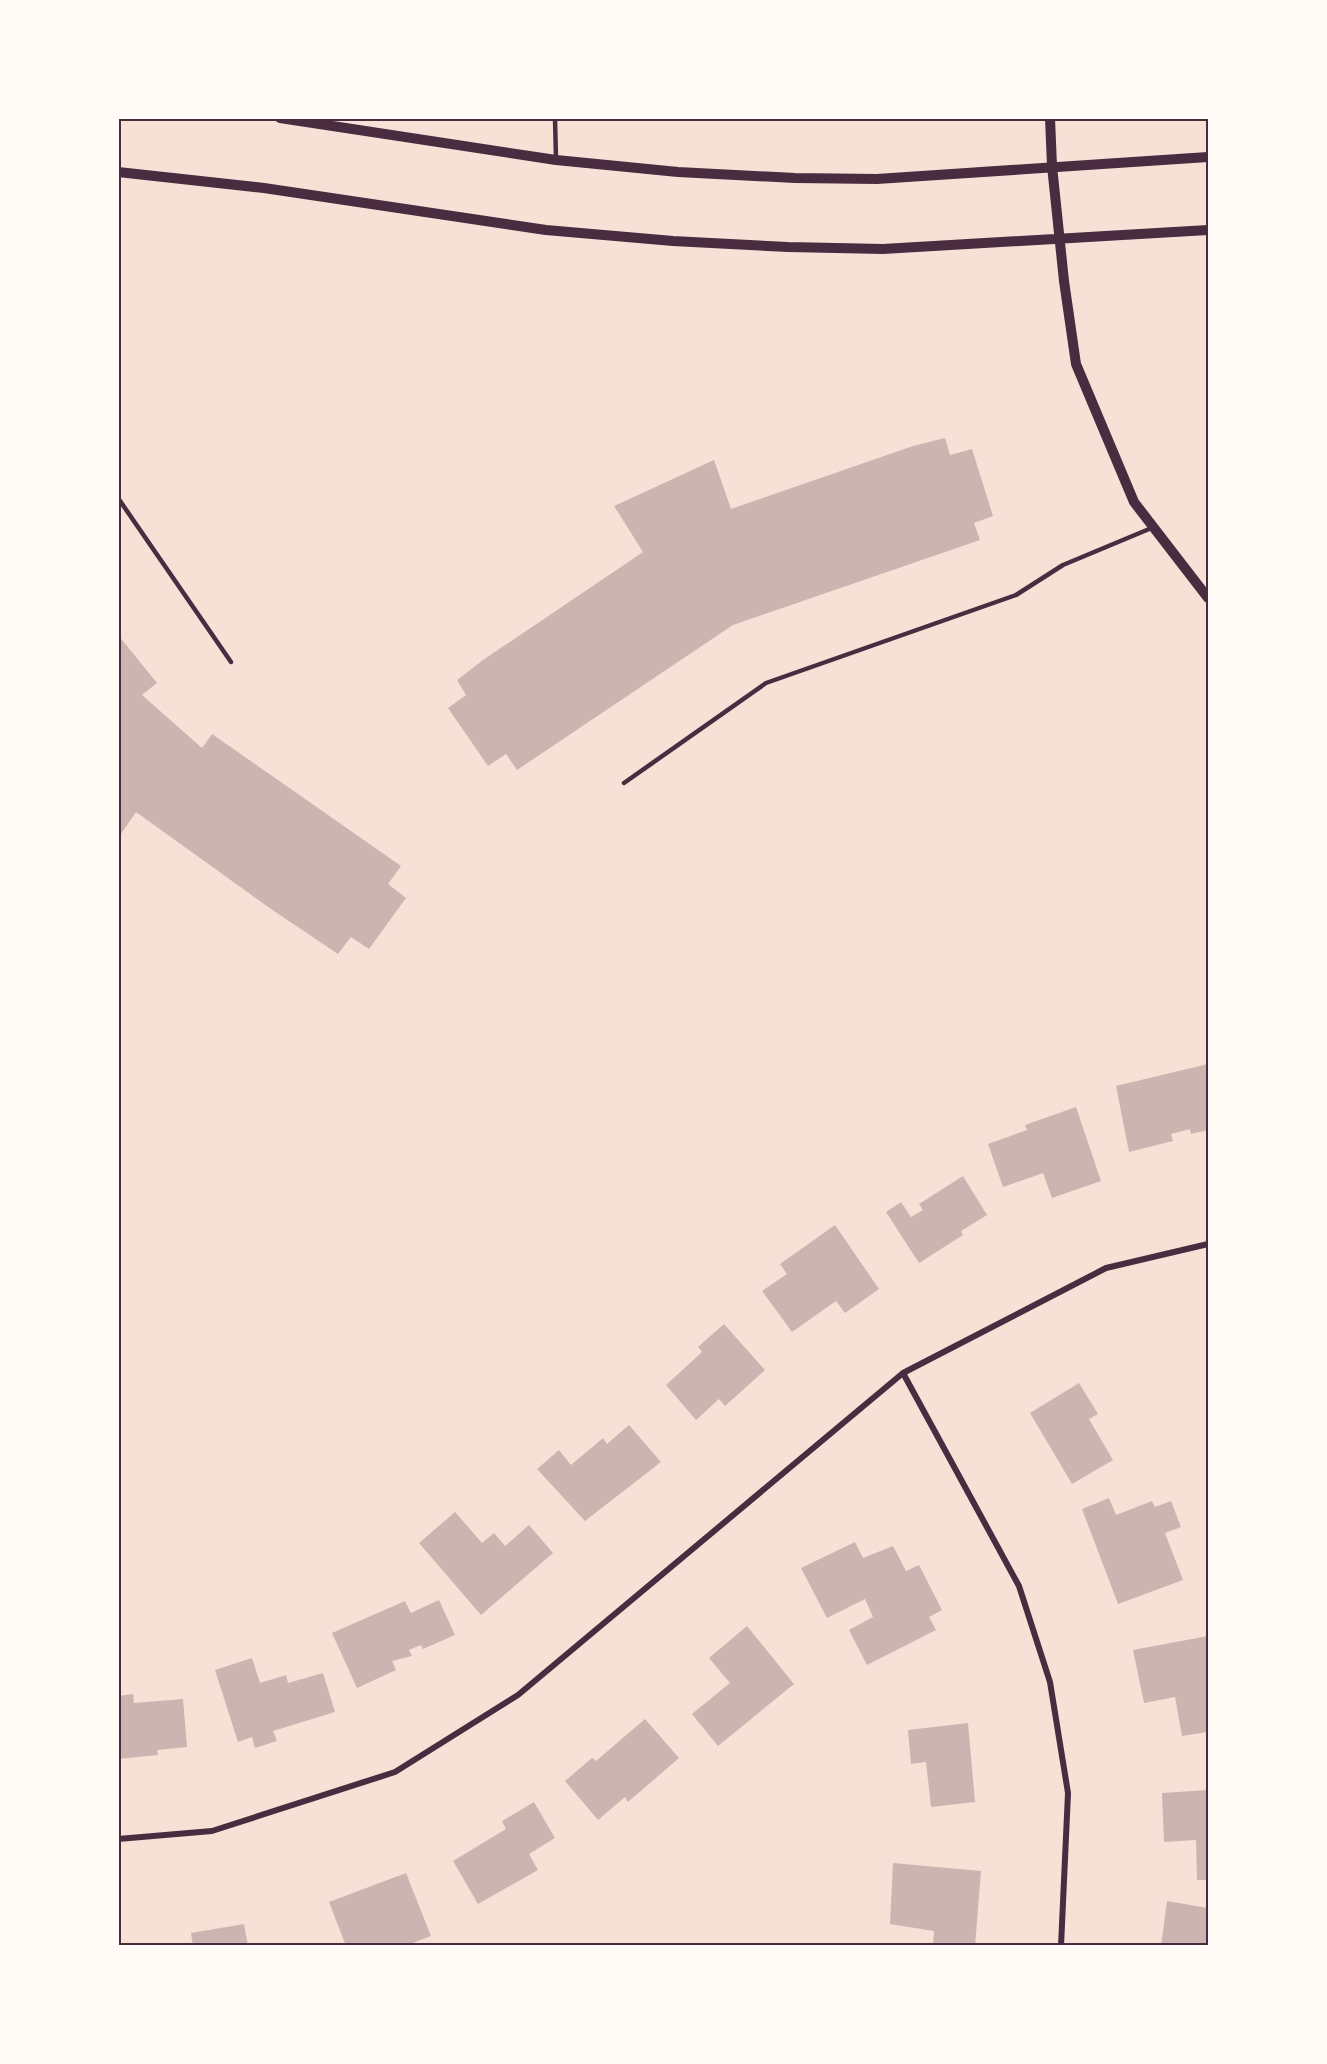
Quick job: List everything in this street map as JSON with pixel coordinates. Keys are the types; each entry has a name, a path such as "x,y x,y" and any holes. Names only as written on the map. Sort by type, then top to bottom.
{"street":[{"path":"280,118 556,160 678,172 806,178 876,178 1209,158"},
{"path":"1050,118 1052,166 1076,364 1134,502 1209,598"},
{"path":"118,172 264,188 546,230 674,241 883,249 1209,230"},
{"path":"118,1839 212,1831 395,1772 518,1695 903,1373 1106,1268 1209,1244"},
{"path":"903,1373 1019,1586 1050,1682 1068,1794 1061,1946"}],"lane":[{"path":"555,118 556,160"},
{"path":"118,498 231,662"},
{"path":"624,783 766,683 1016,595 1063,565 1154,527"}],"building":[{"path":"945,438 950,455 972,449 993,516 974,523 980,540 733,625 517,770 506,754 488,766 448,708 466,695 457,680 643,552 614,506 714,460 731,509 913,446"},
{"path":"118,635 157,683 142,695 202,748 212,734 401,866 388,884 406,898 369,949 351,937 338,954 136,812 118,838"},
{"path":"1208,1064 1208,1130 1191,1134 1190,1129 1171,1134 1173,1141 1129,1152 1116,1086"},
{"path":"1076,1107 1101,1181 1052,1198 1043,1173 1003,1187 988,1144 1027,1130 1025,1125"},
{"path":"963,1176 987,1215 961,1231 963,1235 919,1263 886,1212 901,1202 911,1217 923,1210 919,1204"},
{"path":"835,1225 879,1289 845,1313 836,1301 792,1332 762,1291 787,1274 780,1264"},
{"path":"724,1324 765,1370 725,1406 719,1399 696,1420 666,1385 702,1352 698,1347"},
{"path":"1079,1383 1098,1414 1089,1419 1113,1460 1072,1484 1030,1413"},
{"path":"629,1425 661,1462 585,1521 537,1469 559,1450 571,1465 603,1438 607,1444"},
{"path":"1109,1498 1116,1515 1152,1501 1155,1507 1171,1501 1181,1527 1165,1533 1183,1580 1118,1604 1082,1509"},
{"path":"455,1512 482,1543 494,1533 505,1546 529,1525 553,1553 481,1615 419,1543"},
{"path":"855,1542 863,1558 893,1546 906,1571 919,1565 942,1610 929,1617 936,1630 867,1665 849,1630 873,1617 865,1599 827,1618 801,1568"},
{"path":"439,1600 455,1635 423,1649 421,1645 409,1650 412,1656 392,1661 396,1670 357,1688 332,1633 405,1601 411,1613"},
{"path":"747,1626 794,1684 718,1746 692,1714 730,1683 709,1658"},
{"path":"1208,1636 1208,1732 1182,1736 1175,1697 1144,1703 1133,1650"},
{"path":"252,1658 260,1683 286,1675 288,1683 323,1673 335,1712 273,1731 277,1741 255,1748 252,1737 238,1742 215,1670"},
{"path":"133,1694 134,1703 183,1699 187,1747 157,1750 158,1755 118,1759 118,1696"},
{"path":"645,1719 679,1758 628,1802 625,1797 598,1820 565,1781 592,1758 596,1761"},
{"path":"968,1723 975,1802 931,1807 926,1762 911,1764 908,1730"},
{"path":"1208,1790 1208,1880 1197,1880 1196,1840 1164,1842 1162,1793"},
{"path":"534,1802 555,1838 529,1854 538,1870 478,1904 453,1861 506,1829 502,1821"},
{"path":"893,1863 981,1871 975,1946 933,1946 934,1931 890,1924"},
{"path":"406,1873 431,1936 405,1946 346,1946 329,1902"},
{"path":"1167,1901 1208,1908 1208,1946 1161,1946"},
{"path":"244,1924 248,1946 193,1946 191,1933"}]}
